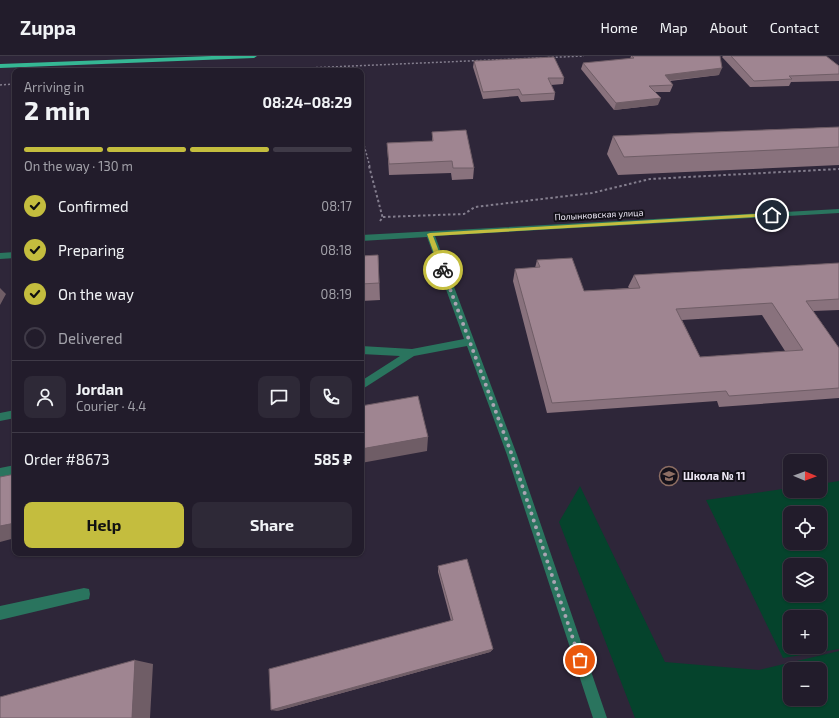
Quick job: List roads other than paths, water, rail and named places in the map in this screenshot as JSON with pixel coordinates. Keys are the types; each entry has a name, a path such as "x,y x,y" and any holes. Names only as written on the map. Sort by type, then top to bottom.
{"main road":[{"path":"0,66 254,56"}],"street":[{"name":"Полынковская улица","path":"364,238 839,211"},
{"path":"430,234 514,463 600,718"},
{"path":"0,256 12,255"},
{"path":"364,350 412,353 470,342"},
{"path":"364,384 412,353"},
{"path":"0,418 12,415"},
{"path":"0,473 12,471"},
{"path":"0,613 84,594"}],"place":[{"name":"Школа № 11","path":"669,476"}]}
